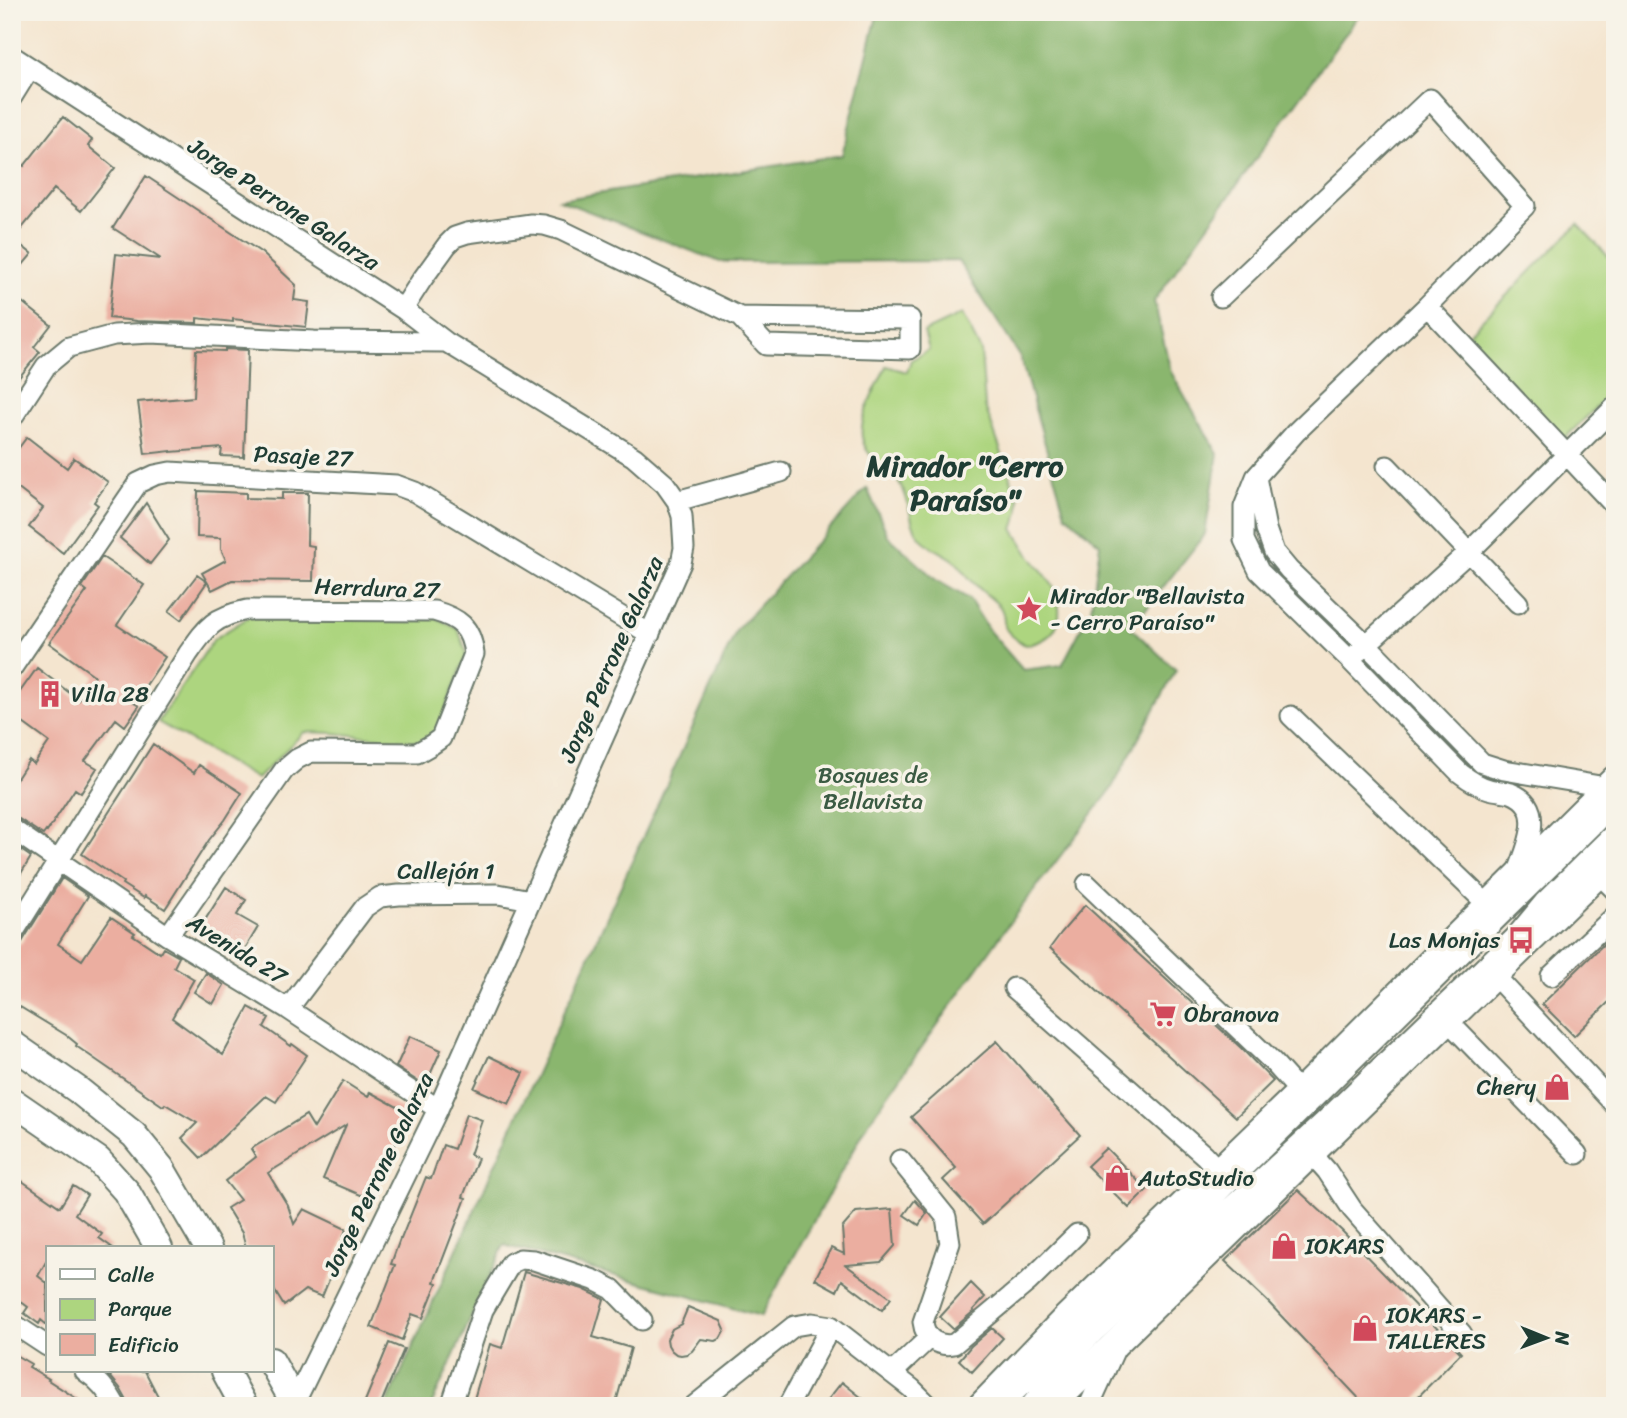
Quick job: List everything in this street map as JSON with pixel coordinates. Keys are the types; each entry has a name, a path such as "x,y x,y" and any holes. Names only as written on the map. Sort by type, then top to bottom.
{"main road":[{"path":"981,1406 1066,1318 1300,1093 1517,876 1612,790"},
{"path":"1051,1406 1494,975 1609,874"},
{"path":"12,1044 78,1090 134,1135 161,1168 207,1246"},
{"path":"12,1101 98,1160 126,1191 158,1246"},
{"path":"273,1365 294,1405"},
{"path":"226,1372 244,1406"}],"street":[{"name":"Jorge Perrone Galarza","path":"12,56 404,309 446,342 634,457 665,484 677,501 682,516 684,548 681,563 438,1110 294,1405"},
{"path":"12,97 30,68"},
{"path":"1221,297 1430,99 1525,206 1427,306 1296,432 1256,477 1244,507 1244,540 1259,571 1460,773 1485,788 1510,792 1528,806 1532,831 1517,876"},
{"path":"404,309 421,281 455,237 531,224 544,225 561,230 740,317 766,345 910,349 909,319 740,317"},
{"path":"1427,306 1615,506"},
{"path":"12,418 46,366 69,347 114,335 151,333 314,341 446,342"},
{"path":"1349,659 1469,551 1615,407"},
{"path":"1387,466 1518,603"},
{"name":"Pasaje 27","path":"12,668 138,483 170,472 396,485 415,492 650,634"},
{"path":"677,501 781,472"},
{"path":"1256,477 1266,529 1274,552 1482,763 1504,770 1612,790"},
{"name":"Herrdura 27","path":"12,935 206,628 227,614 247,610 434,611 451,616 462,624 473,642 474,654 441,738 417,753 312,752 297,759 284,770 168,936"},
{"path":"1291,716 1488,905"},
{"path":"1001,1406 1612,790"},
{"name":"Avenida 27","path":"12,829 168,936 288,1009 438,1110"},
{"path":"1030,1406 1064,1364 1096,1331 1409,1039 1515,937 1544,902 1615,832"},
{"path":"1087,884 1273,1062 1300,1093"},
{"name":"Callejón 1","path":"288,1009 365,907 380,897 498,894 531,900"},
{"path":"1551,976 1615,916"},
{"path":"1494,975 1615,1105"},
{"path":"1014,988 1219,1171"},
{"path":"1447,1020 1577,1154"},
{"path":"1311,1153 1328,1171 1352,1209 1462,1334"},
{"path":"900,1160 946,1217 950,1243 923,1322 924,1331 929,1338 943,1346 954,1344 1028,1282 1077,1234"},
{"path":"450,1406 483,1310 511,1263 520,1259 534,1260 594,1280 612,1289 642,1320"},
{"path":"12,1323 46,1345"},
{"path":"694,1406 794,1326 812,1323 831,1326 911,1388 929,1406"},
{"path":"788,1406 831,1326"},
{"path":"892,1373 929,1338"},
{"path":"1089,1406 1119,1340"},
{"path":"86,1372 109,1393 116,1406"}],"green space":[{"name":"Bosques de Bellavista","path":"878,12 1361,12 1154,301 1171,372 1218,454 1205,534 1131,628 1176,670 1110,791 1013,918 869,1122 761,1316 504,1245 431,1406 386,1406 737,629 867,488 888,536 936,580 969,599 990,632 1023,670 1062,665 1091,610 1100,544 1065,514 1020,356 958,261 720,262 559,200 842,155"},
{"path":"1578,224 1615,264 1615,389 1564,439 1466,336"},
{"name":"Mirador \"Cerro Paraíso\"","path":"962,314 981,351 985,406 1019,498 1019,512 1013,529 1052,583 1056,593 1058,621 1050,634 1035,643 1025,645 1014,638 1006,630 1003,612 998,604 973,582 955,561 920,537 913,525 901,486 868,452 862,437 866,410 886,366 907,372 911,360 929,350 924,332"},
{"path":"429,614 458,629 467,654 436,733 421,742 304,732 257,779 158,722 214,639 249,617"}],"building":[{"path":"63,117 92,140 88,146 115,168 81,211 54,189 13,239 32,254 12,278 12,157 24,166"},
{"path":"146,176 262,253 296,285 294,300 309,302 306,327 233,319 233,322 197,318 197,323 109,318 116,254 161,259 113,228"},
{"path":"12,294 51,325 34,347 40,352 12,386"},
{"path":"196,350 248,350 244,457 221,456 222,448 145,454 138,402 194,397"},
{"path":"27,437 67,468 74,458 108,482 94,502 98,505 63,553 29,527 43,508 12,484 12,457"},
{"path":"198,491 246,493 246,498 282,499 282,493 308,493 307,545 314,546 313,581 232,580 212,590 202,573 226,560 221,549 221,538 197,537"},
{"path":"146,503 169,540 150,564 120,538"},
{"path":"102,557 144,585 117,625 165,657 134,703 139,706 125,726 116,719 85,761 97,768 81,793 75,789 43,835 12,817 12,786 29,760 34,764 49,742 12,715 12,703 37,668 79,700 95,676 49,643 87,591 82,587"},
{"path":"197,575 207,582 181,620 169,611"},
{"path":"153,744 194,773 199,765 242,793 165,909 122,884 123,882 82,854"},
{"path":"12,844 31,857 12,888"},
{"path":"62,878 88,896 58,944 82,960 111,917 160,953 163,948 179,957 174,967 194,979 172,1018 223,1055 249,1007 269,1018 264,1027 307,1055 276,1102 266,1096 201,1158 182,1138 197,1123 165,1104 163,1106 76,1046 66,1035 12,1002 12,947 22,942"},
{"path":"226,887 246,900 237,915 258,927 239,959 198,931"},
{"name":"Obranova","path":"1085,905 1241,1048 1273,1081 1236,1117 1050,948"},
{"path":"1615,933 1615,996 1574,1036 1542,1004"},
{"path":"206,973 224,985 213,1004 194,992"},
{"path":"410,1036 441,1050 425,1086 396,1067"},
{"path":"997,1041 1080,1135 983,1224 943,1180 956,1168 911,1117"},
{"path":"489,1056 524,1073 509,1104 474,1088"},
{"path":"343,1081 368,1097 370,1092 412,1115 383,1166 377,1163 363,1196 323,1179 346,1125 268,1173 288,1206 294,1224 304,1209 346,1229 322,1297 305,1290 284,1306 273,1288 273,1246 245,1246 242,1233 227,1208 240,1200 225,1181 256,1157 251,1149 306,1115 314,1128"},
{"path":"466,1114 482,1120 470,1155 478,1158 423,1318 412,1314 402,1340 371,1327 395,1265 391,1264 400,1239 426,1177 431,1179 443,1145 454,1149"},
{"name":"AutoStudio","path":"1106,1148 1147,1190 1129,1208 1087,1166"},
{"path":"12,1174 60,1207 73,1186 87,1195 75,1214 102,1234 99,1238 110,1246 46,1246 46,1262 38,1276 46,1282 46,1324 41,1320 39,1324 24,1313 28,1307 12,1295"},
{"name":"IOKARS - TALLERES","path":"1298,1190 1342,1231 1461,1353 1409,1406 1366,1406 1269,1303 1225,1261"},
{"path":"915,1200 927,1213 919,1225 904,1215"},
{"path":"892,1209 895,1246 881,1262 846,1265 891,1298 882,1310 842,1280 837,1291 815,1279 831,1248 844,1254 842,1228 856,1212"},
{"path":"524,1272 583,1289 604,1299 593,1337 631,1348 615,1406 472,1406 490,1344 502,1348"},
{"path":"971,1283 985,1297 974,1311 953,1329 940,1317"},
{"path":"688,1307 721,1321 725,1330 716,1341 701,1339 687,1354 676,1354 668,1345 667,1339 672,1329 681,1324"},
{"path":"992,1328 1003,1338 972,1372 959,1360"},
{"path":"389,1343 404,1349 380,1406 363,1406"},
{"path":"12,1353 31,1364 29,1367 88,1406 12,1406"},
{"path":"107,1372 146,1372 163,1406 130,1406"},
{"path":"842,1382 872,1406 823,1406"}],"place":[{"name":"Mirador \"Bellavista - Cerro Paraíso\"","path":"1029,609"},
{"name":"Villa 28","path":"50,694"},
{"name":"Las Monjas","path":"1521,940"},
{"name":"Obranova","path":"1163,1014"},
{"name":"Chery","path":"1557,1087"},
{"name":"AutoStudio","path":"1117,1178"},
{"name":"IOKARS","path":"1284,1246"},
{"name":"IOKARS - TALLERES","path":"1365,1328"}],"district":[{"name":"Mirador \"Cerro Paraíso\"","path":"965,483"}]}
